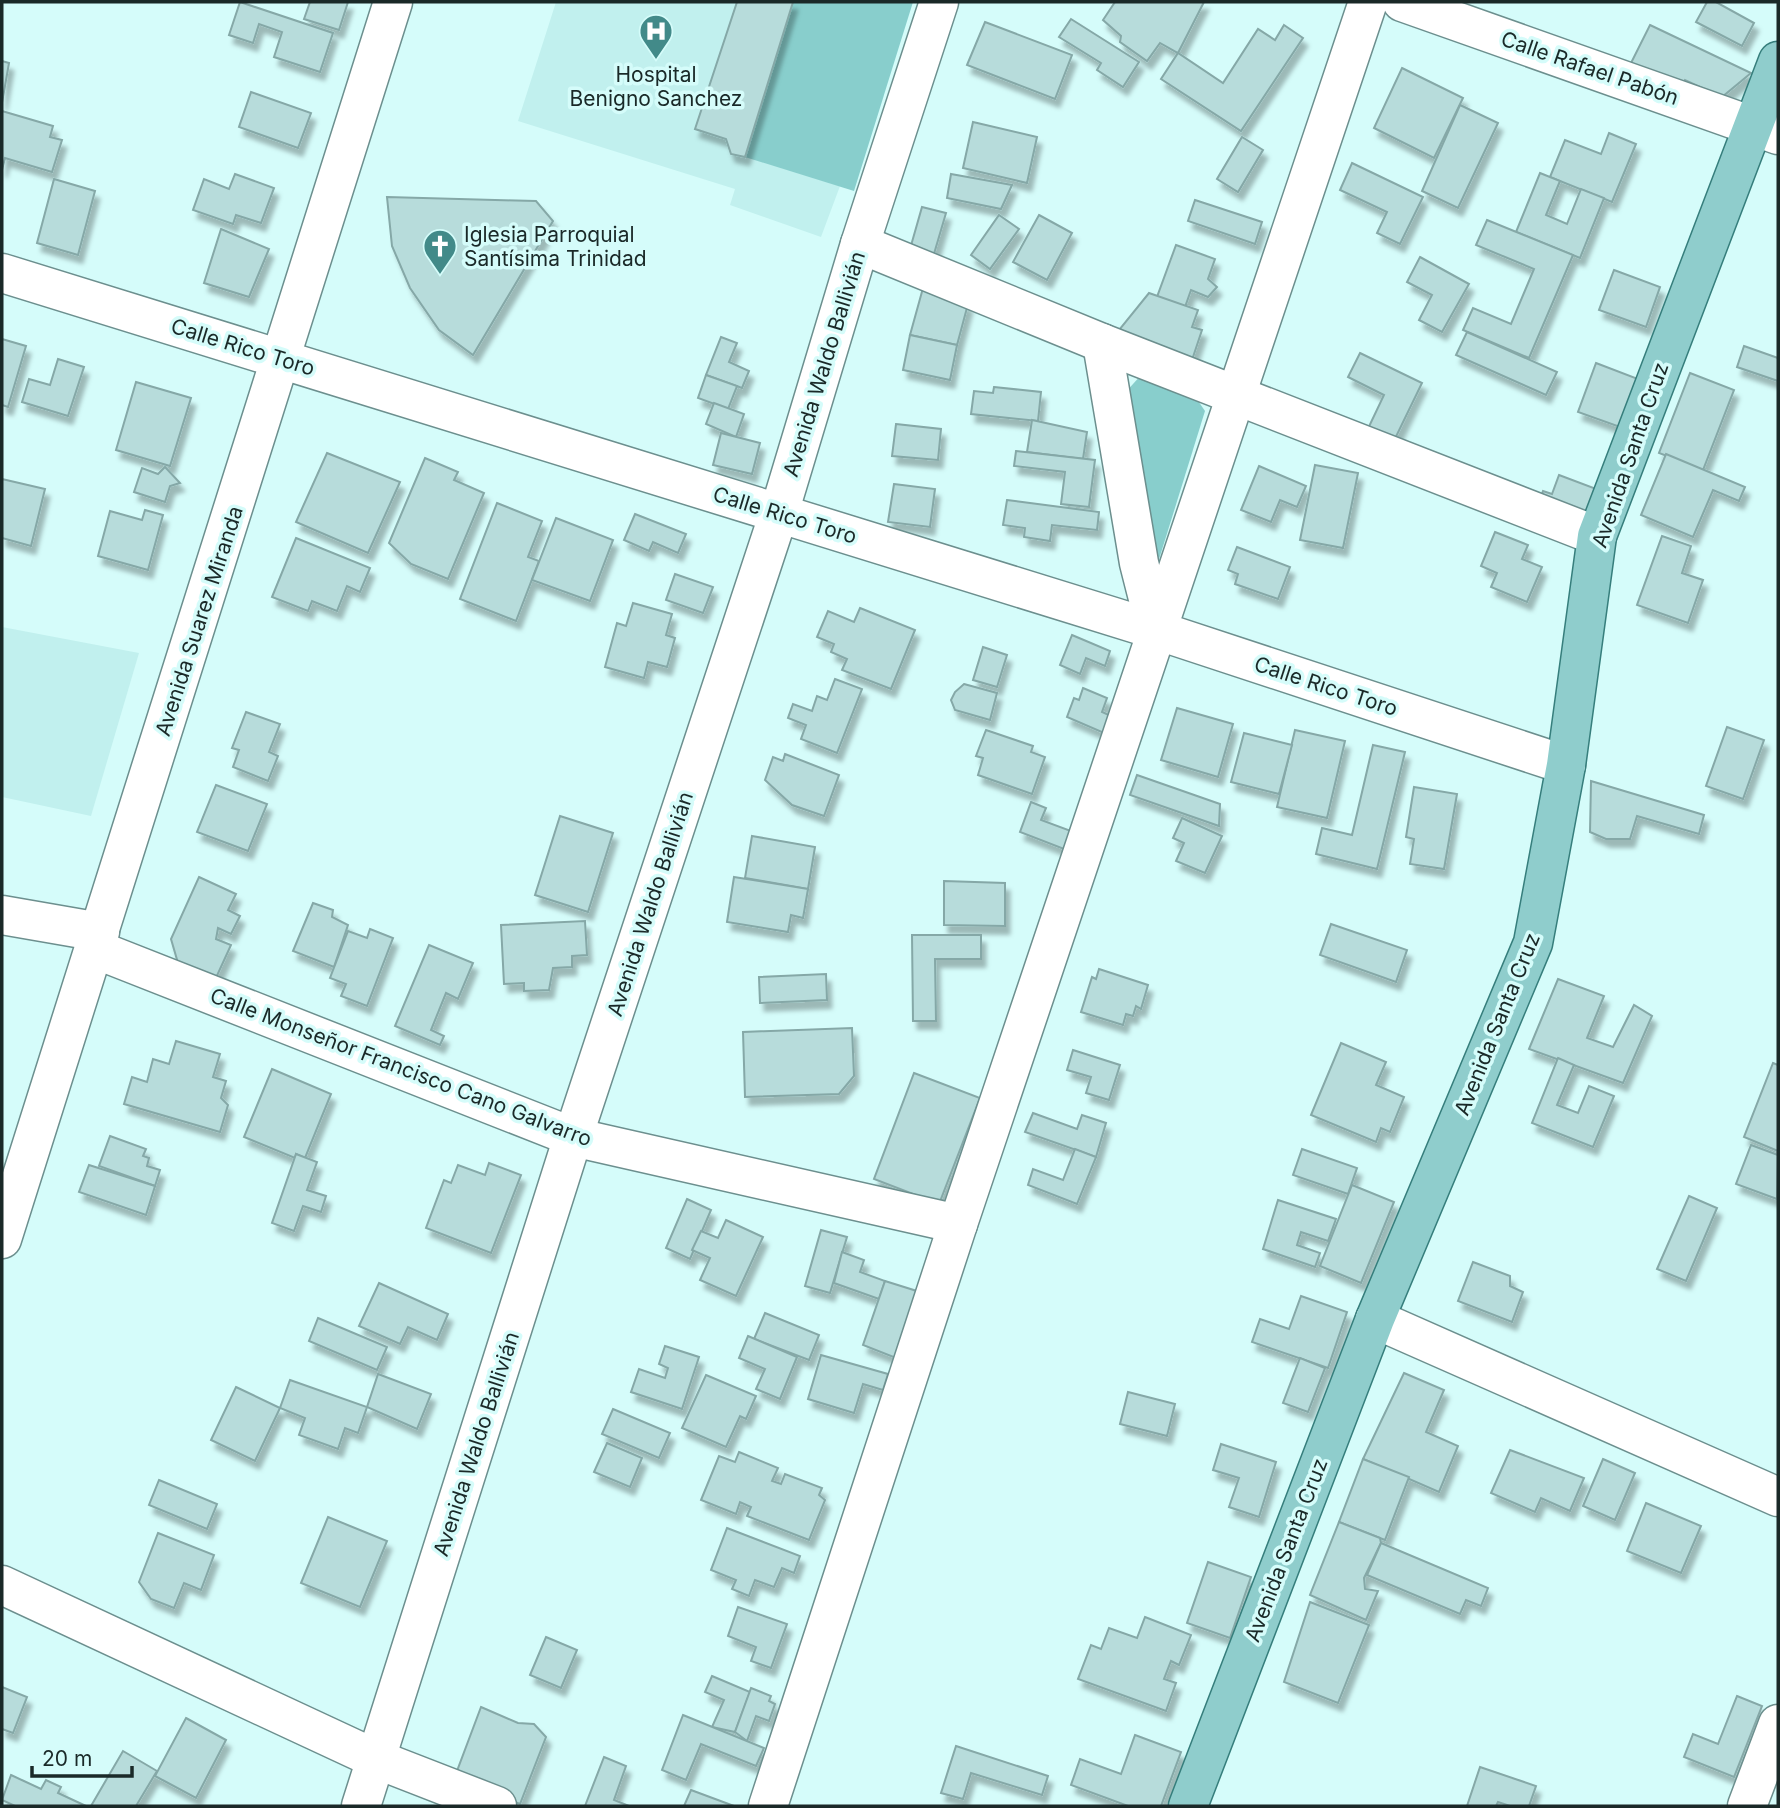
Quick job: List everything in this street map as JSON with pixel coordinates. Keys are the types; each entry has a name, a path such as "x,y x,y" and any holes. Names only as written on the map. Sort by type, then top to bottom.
{"main road":[{"name":"Avenida Santa Cruz","path":"1188,1806 1375,1319 1533,943 1566,765 1597,536 1765,130 1778,61"}],"street":[{"name":"Avenida Suarez Miranda","path":"2,1238 393,2"},
{"name":"Avenida Waldo Ballivián","path":"361,1806 573,1137 779,513 860,244 939,2"},
{"path":"768,1806 958,1224 1368,2"},
{"name":"Calle Rafael Pabón","path":"1402,2 1765,130"},
{"path":"860,244 1102,343 1597,536"},
{"name":"Calle Rico Toro","path":"2,273 1156,630 1566,765"},
{"path":"1102,343 1139,562 1156,630"},
{"name":"Calle Monseñor Francisco Cano Galvarro","path":"2,915 97,940 573,1137 958,1224"},
{"path":"1375,1319 1778,1497"},
{"path":"2,1585 376,1759 497,1806"},
{"path":"1747,1806 1778,1724"}],"shaded area":[{"name":"Hospital Benigno Sanchez","path":"556,2 793,2 746,156 840,186 821,237 730,205 735,189 518,121"},
{"path":"793,2 913,2 854,191 745,157"},
{"path":"1142,374 1194,395 1205,411 1156,569 1124,394"},
{"path":"2,627 139,653 91,816 2,797"}],"building":[{"path":"240,2 333,33 320,72 274,57 282,32 259,24 253,43 229,35"},
{"path":"310,2 348,2 339,30 304,19"},
{"path":"737,2 793,2 745,157 731,154 726,139 695,129"},
{"path":"1115,2 1204,2 1178,53 1160,43 1147,61 1120,42 1121,36 1103,20"},
{"path":"1707,2 1716,2 1754,23 1742,46 1696,22"},
{"path":"1071,19 1139,62 1123,87 1097,70 1101,63 1059,37"},
{"path":"985,22 1072,55 1055,99 967,65"},
{"path":"1284,25 1303,38 1241,131 1161,79 1178,53 1223,83 1258,29 1275,40"},
{"path":"1650,25 1751,73 1722,97 1685,80 1681,89 1630,65"},
{"path":"2,61 9,63 2,103"},
{"path":"1402,68 1463,98 1434,158 1374,128"},
{"path":"251,92 311,113 298,148 239,127"},
{"path":"1460,105 1498,123 1458,208 1422,191"},
{"path":"2,111 53,126 50,137 62,140 52,172 5,158 2,170"},
{"path":"973,122 1037,137 1027,183 963,168"},
{"path":"1609,133 1636,144 1612,202 1550,177 1565,140 1601,154"},
{"path":"1242,137 1263,150 1238,192 1217,179"},
{"path":"1352,163 1423,197 1400,244 1377,233 1387,212 1340,190"},
{"path":"1540,173 1560,181 1546,215 1567,224 1581,189 1604,198 1580,258 1516,232"},
{"path":"235,174 274,188 261,223 236,215 233,224 193,210 204,179 229,189"},
{"path":"951,174 1012,185 1001,209 947,198"},
{"path":"54,179 95,191 78,255 37,243"},
{"path":"387,197 536,201 553,221 473,355 439,330 410,288 392,246"},
{"path":"1195,200 1262,222 1255,244 1188,221"},
{"path":"922,207 946,213 931,264 910,249"},
{"path":"999,215 1019,229 990,269 971,255"},
{"path":"1039,215 1072,233 1047,280 1013,262"},
{"path":"1487,220 1573,255 1529,358 1463,330 1473,308 1511,324 1534,269 1476,245"},
{"path":"221,229 269,249 249,297 204,283"},
{"path":"1176,245 1215,259 1208,279 1217,287 1208,297 1191,290 1185,307 1157,297"},
{"path":"1420,257 1469,284 1442,332 1419,320 1432,295 1407,282"},
{"path":"1614,270 1660,287 1646,327 1599,310"},
{"path":"923,288 968,304 957,345 910,335"},
{"path":"1149,293 1198,310 1192,327 1202,330 1192,360 1119,330"},
{"path":"1467,332 1557,372 1546,395 1456,355"},
{"path":"910,335 957,345 950,380 903,370"},
{"path":"721,337 737,343 729,362 749,371 742,388 706,375"},
{"path":"2,339 26,346 8,407 2,405"},
{"path":"1744,346 1778,358 1778,381 1737,367"},
{"path":"1360,353 1422,383 1390,449 1364,437 1384,395 1348,377"},
{"path":"58,359 84,367 68,416 22,402 29,379 50,385"},
{"path":"1596,363 1638,379 1620,427 1578,412"},
{"path":"1690,373 1734,390 1703,470 1659,453"},
{"path":"706,375 737,386 728,409 698,398"},
{"path":"136,382 191,398 170,466 116,450"},
{"path":"994,387 1041,392 1038,421 971,414 974,391 993,393"},
{"path":"714,403 744,414 736,437 706,424"},
{"path":"1032,420 1087,432 1083,459 1027,452"},
{"path":"896,424 941,429 938,460 892,456"},
{"path":"721,433 760,443 752,474 713,465"},
{"path":"1016,451 1095,460 1089,507 1061,504 1065,472 1014,466"},
{"path":"327,453 400,482 368,553 296,522"},
{"path":"1666,454 1745,487 1739,501 1713,490 1693,537 1641,515"},
{"path":"425,458 458,472 454,480 484,493 448,579 411,564 389,543"},
{"path":"1315,465 1358,473 1343,548 1300,540"},
{"path":"1259,466 1306,486 1297,507 1280,500 1271,522 1241,510"},
{"path":"165,467 180,483 170,486 165,502 134,492 142,468 158,474"},
{"path":"1559,475 1599,490 1587,523 1538,505 1543,491 1552,494"},
{"path":"2,479 45,489 31,546 2,538"},
{"path":"894,484 935,489 930,527 888,522"},
{"path":"1007,500 1099,512 1097,530 1052,525 1050,541 1024,537 1025,528 1003,525"},
{"path":"497,503 542,521 528,557 539,561 516,621 460,599"},
{"path":"145,510 163,515 148,570 98,556 110,511 142,520"},
{"path":"635,514 686,534 678,553 653,542 649,551 624,540"},
{"path":"556,518 613,540 590,601 532,580"},
{"path":"1495,532 1528,545 1522,559 1542,567 1527,602 1491,587 1497,573 1481,566"},
{"path":"1662,536 1691,546 1682,573 1703,580 1688,623 1637,605"},
{"path":"296,538 370,568 360,592 347,586 337,611 312,601 308,611 272,597"},
{"path":"1237,547 1290,567 1278,599 1235,584 1238,574 1228,570"},
{"path":"675,574 713,587 703,613 666,600"},
{"path":"633,603 672,614 666,635 675,638 667,667 648,662 644,678 605,667 617,623 626,626"},
{"path":"860,608 915,630 891,689 842,670 847,659 831,652 834,644 817,637 828,611 854,622"},
{"path":"1072,635 1110,651 1105,666 1086,658 1080,674 1060,665"},
{"path":"983,647 1007,655 997,687 973,680"},
{"path":"835,679 862,689 837,753 801,739 806,725 788,718 793,704 812,711 817,696 827,700"},
{"path":"964,684 997,693 990,720 955,710 951,700"},
{"path":"1083,688 1107,698 1102,712 1111,716 1104,733 1067,717 1074,698 1079,700"},
{"path":"1177,708 1233,724 1218,777 1161,760"},
{"path":"246,712 280,724 269,752 278,756 268,781 233,767 239,750 232,748"},
{"path":"1727,727 1764,740 1743,799 1706,786"},
{"path":"986,730 1033,746 1031,752 1045,757 1032,794 978,775 983,758 976,756"},
{"path":"1295,730 1345,741 1327,818 1277,807"},
{"path":"1244,733 1292,745 1279,794 1231,782"},
{"path":"1373,745 1405,752 1377,869 1316,854 1322,828 1352,835"},
{"path":"785,754 839,775 824,816 792,805 765,780 773,757 783,761"},
{"path":"1137,775 1220,804 1219,826 1130,795"},
{"path":"1591,781 1704,815 1699,834 1637,816 1630,839 1606,839 1590,832"},
{"path":"216,785 267,804 248,851 197,832"},
{"path":"1414,787 1457,794 1444,869 1410,864 1414,839 1406,837"},
{"path":"1031,802 1046,808 1041,820 1071,831 1064,849 1020,832"},
{"path":"560,816 613,833 588,912 535,895"},
{"path":"1182,818 1222,836 1205,873 1176,861 1184,843 1173,838"},
{"path":"752,836 815,847 808,889 745,878"},
{"path":"199,877 236,894 228,910 240,916 231,934 218,928 216,939 231,945 215,980 178,963 171,939"},
{"path":"734,877 808,889 803,918 791,915 788,932 727,922"},
{"path":"944,881 1005,883 1005,926 944,925"},
{"path":"313,903 333,910 332,917 348,925 334,967 293,951"},
{"path":"585,921 587,955 572,956 572,967 553,968 549,990 524,991 524,983 504,984 501,925"},
{"path":"1331,924 1407,950 1396,982 1320,955"},
{"path":"370,929 393,938 367,1006 341,996 346,984 330,978 348,931 367,938"},
{"path":"912,935 981,935 981,959 935,959 936,1021 913,1021"},
{"path":"429,945 473,963 458,999 446,993 431,1030 444,1036 440,1045 395,1026"},
{"path":"1099,969 1148,985 1141,1009 1136,1006 1133,1016 1126,1014 1123,1025 1081,1012 1092,977 1096,979"},
{"path":"826,974 827,1000 760,1003 759,977"},
{"path":"1558,979 1604,996 1587,1038 1613,1047 1634,1005 1652,1016 1623,1083 1529,1049"},
{"path":"852,1028 854,1076 839,1094 745,1097 743,1032"},
{"path":"176,1041 220,1054 213,1077 226,1081 221,1098 228,1105 220,1132 124,1104 132,1077 147,1082 153,1059 169,1064"},
{"path":"1341,1043 1386,1062 1376,1085 1404,1097 1390,1132 1381,1128 1376,1142 1311,1115"},
{"path":"1073,1050 1120,1065 1109,1100 1086,1093 1091,1077 1067,1070"},
{"path":"1558,1058 1574,1065 1557,1105 1578,1113 1589,1086 1614,1096 1593,1147 1532,1123"},
{"path":"1773,1063 1778,1065 1778,1151 1744,1137"},
{"path":"272,1069 331,1094 305,1158 296,1154 295,1158 244,1137"},
{"path":"914,1073 980,1098 939,1204 874,1179"},
{"path":"1033,1113 1077,1129 1082,1115 1106,1123 1096,1157 1025,1132"},
{"path":"110,1136 146,1149 143,1156 149,1158 147,1166 160,1170 155,1186 99,1166"},
{"path":"1751,1145 1778,1155 1777,1199 1736,1184"},
{"path":"1075,1149 1096,1157 1077,1204 1028,1185 1033,1169 1063,1180"},
{"path":"1302,1149 1357,1168 1348,1194 1293,1175"},
{"path":"296,1154 317,1162 307,1190 326,1196 321,1212 303,1206 294,1231 272,1223"},
{"path":"489,1163 521,1175 491,1253 426,1228 444,1180 451,1183 458,1165 485,1175"},
{"path":"89,1165 155,1186 146,1215 79,1192"},
{"path":"1352,1185 1394,1202 1361,1283 1320,1266"},
{"path":"1689,1196 1717,1208 1686,1281 1657,1269"},
{"path":"687,1199 711,1210 690,1259 666,1248"},
{"path":"1278,1200 1336,1219 1328,1241 1301,1232 1297,1245 1320,1253 1315,1267 1263,1249"},
{"path":"726,1220 763,1237 736,1296 700,1280 710,1258 692,1250 701,1231 718,1238"},
{"path":"821,1230 847,1237 830,1293 805,1286"},
{"path":"842,1252 864,1260 860,1272 885,1281 879,1299 834,1283"},
{"path":"1473,1262 1510,1276 1510,1286 1523,1292 1512,1322 1458,1301"},
{"path":"885,1281 920,1292 896,1358 863,1345"},
{"path":"379,1283 448,1314 437,1340 408,1327 400,1344 359,1326"},
{"path":"1301,1296 1347,1312 1328,1368 1252,1342 1260,1319 1289,1329"},
{"path":"765,1313 819,1335 809,1360 754,1339"},
{"path":"318,1318 387,1347 377,1370 309,1341"},
{"path":"748,1336 797,1357 780,1399 756,1389 765,1369 739,1358"},
{"path":"665,1346 699,1357 682,1409 631,1392 639,1369 665,1378 668,1368 659,1364"},
{"path":"821,1355 888,1374 883,1390 863,1384 854,1413 808,1399"},
{"path":"1300,1358 1325,1368 1308,1412 1283,1403"},
{"path":"1404,1373 1444,1390 1426,1432 1458,1446 1439,1492 1363,1459"},
{"path":"378,1374 431,1394 417,1429 367,1407"},
{"path":"706,1375 756,1396 746,1419 740,1416 726,1447 682,1428"},
{"path":"290,1380 367,1407 358,1433 345,1428 338,1449 299,1435 305,1418 280,1408"},
{"path":"236,1387 280,1408 255,1461 211,1440"},
{"path":"1128,1392 1175,1404 1167,1436 1120,1424"},
{"path":"613,1409 670,1433 659,1458 602,1434"},
{"path":"607,1443 642,1458 630,1487 594,1472"},
{"path":"1221,1444 1276,1462 1259,1517 1229,1507 1239,1478 1213,1470"},
{"path":"1510,1450 1584,1478 1570,1511 1541,1498 1535,1512 1491,1493"},
{"path":"739,1452 778,1468 772,1481 781,1484 785,1474 822,1488 819,1495 825,1500 809,1540 747,1516 751,1507 740,1502 736,1514 701,1500 719,1456 735,1462"},
{"path":"1363,1459 1409,1477 1385,1540 1339,1522"},
{"path":"1603,1459 1635,1473 1615,1520 1583,1506"},
{"path":"159,1480 217,1504 207,1529 149,1505"},
{"path":"1646,1503 1701,1526 1681,1573 1627,1551"},
{"path":"328,1517 387,1541 360,1607 301,1583"},
{"path":"1339,1522 1380,1538 1381,1543 1364,1578 1365,1589 1378,1591 1366,1620 1310,1595"},
{"path":"727,1528 800,1556 794,1573 782,1568 774,1587 755,1580 749,1596 732,1589 736,1580 711,1570"},
{"path":"158,1533 214,1555 201,1590 184,1583 174,1608 151,1599 139,1582"},
{"path":"1381,1543 1488,1588 1481,1606 1466,1600 1460,1614 1367,1575"},
{"path":"1208,1562 1251,1577 1230,1638 1187,1623"},
{"path":"1310,1602 1369,1625 1338,1703 1284,1682"},
{"path":"738,1607 787,1624 771,1668 751,1661 756,1647 728,1636"},
{"path":"1145,1617 1191,1635 1179,1665 1171,1661 1164,1679 1176,1683 1166,1711 1078,1679 1091,1645 1101,1649 1109,1628 1137,1638"},
{"path":"546,1637 577,1650 561,1688 530,1675"},
{"path":"712,1676 750,1692 735,1732 712,1727 724,1700 705,1692"},
{"path":"2,1687 27,1697 13,1733 2,1729"},
{"path":"751,1688 771,1696 769,1701 775,1704 769,1721 756,1716 747,1741 735,1732"},
{"path":"1737,1696 1762,1706 1734,1777 1684,1757 1693,1734 1718,1744"},
{"path":"481,1707 518,1723 534,1724 546,1737 520,1804 454,1779"},
{"path":"683,1715 764,1748 756,1766 701,1744 686,1780 662,1770"},
{"path":"186,1718 226,1740 196,1798 155,1776"},
{"path":"1135,1735 1181,1752 1161,1806 1128,1806 1071,1785 1080,1759 1121,1774"},
{"path":"956,1746 1048,1776 1042,1795 971,1773 963,1799 941,1793"},
{"path":"123,1751 157,1771 136,1806 91,1806"},
{"path":"604,1757 626,1766 614,1800 629,1806 585,1806"},
{"path":"1480,1767 1536,1786 1529,1806 1510,1806 1498,1802 1496,1806 1467,1806"},
{"path":"11,1775 41,1789 46,1780 61,1787 58,1793 86,1806 15,1806 2,1800"},
{"path":"691,1790 734,1806 684,1806"}],"place":[{"name":"Hospital Benigno Sanchez","path":"656,61"},
{"name":"Iglesia Parroquial Santísima Trinidad","path":"440,276"}]}
